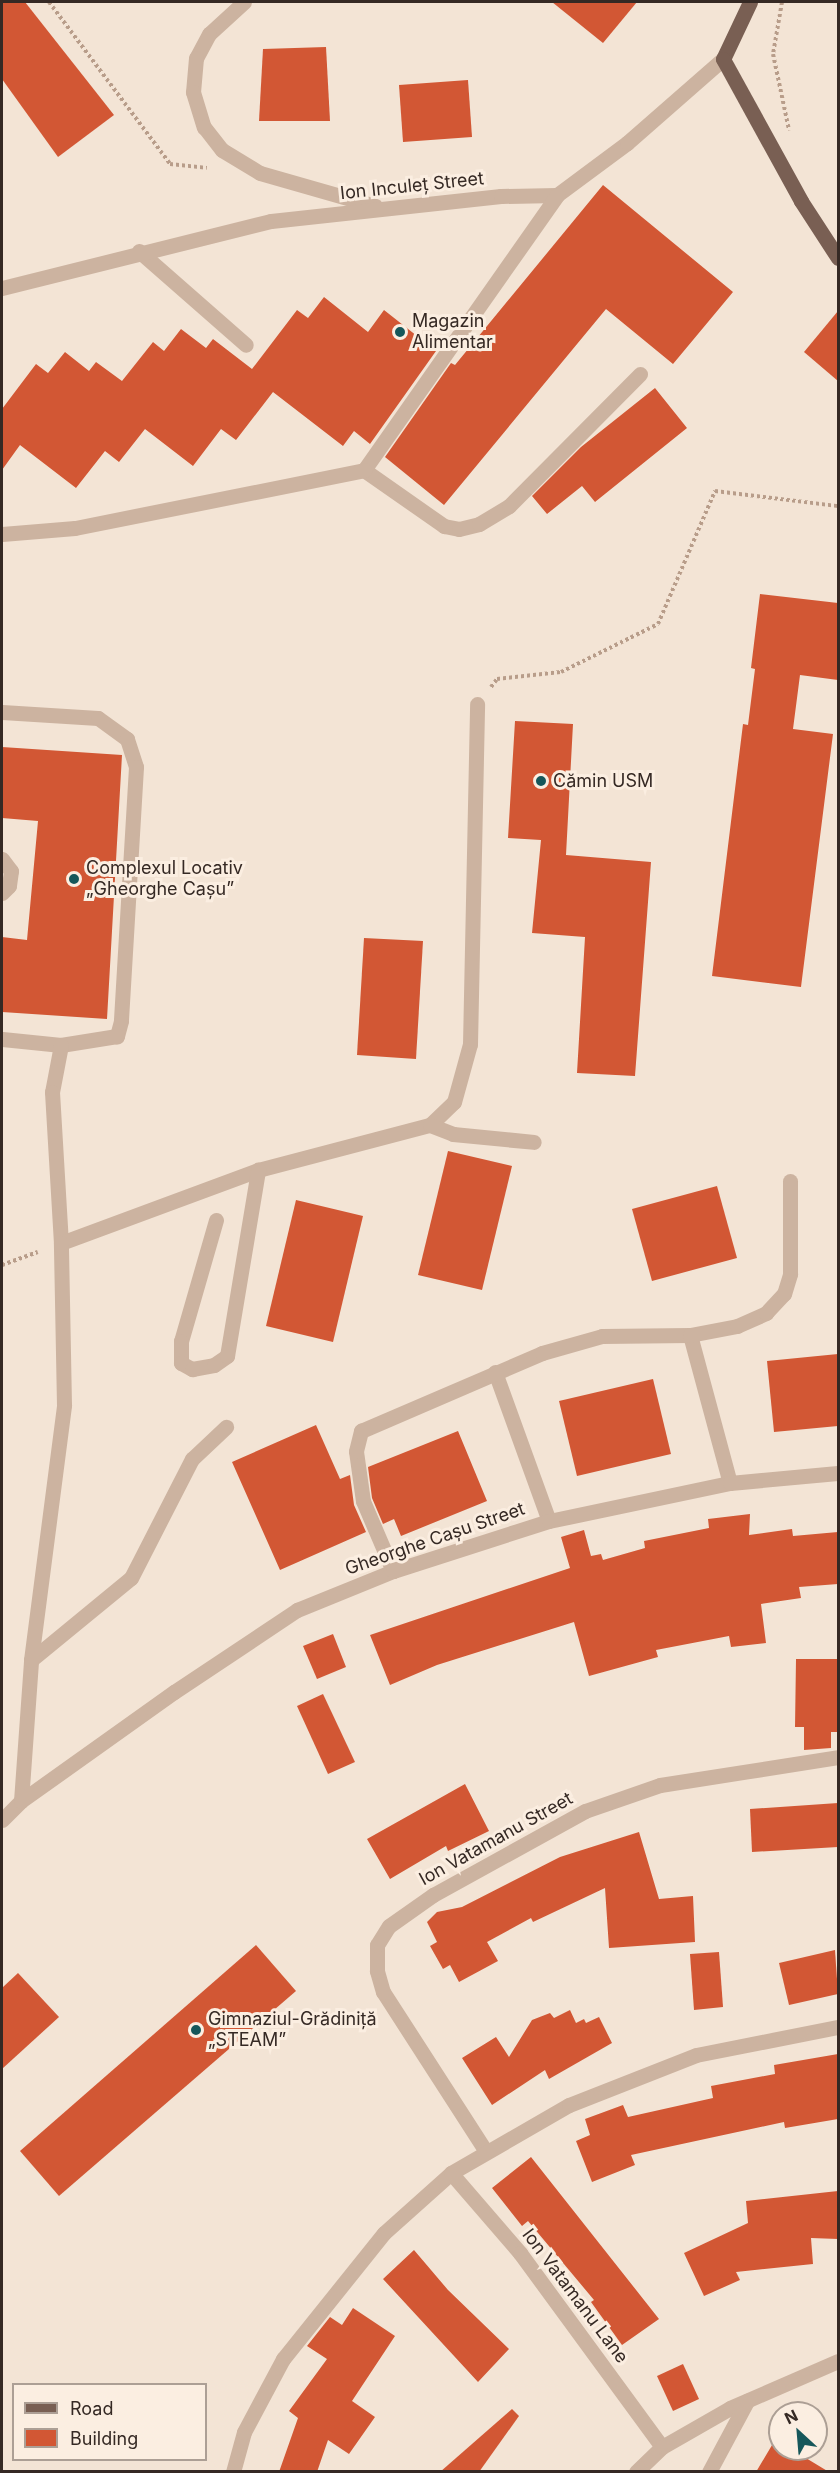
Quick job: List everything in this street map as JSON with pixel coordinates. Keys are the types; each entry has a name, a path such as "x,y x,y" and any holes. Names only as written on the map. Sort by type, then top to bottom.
{"main road":[{"path":"750,2 723,60 801,201 838,258"}],"street":[{"path":"244,2 208,34 196,58 193,92 204,127 222,150 260,173 380,207"},
{"path":"2,534 75,528 364,470 557,195 627,143 723,60"},
{"name":"Ion Inculeț Street","path":"2,288 139,251 271,221 380,207 557,195"},
{"path":"139,251 246,345"},
{"path":"364,470 444,526 459,529 479,524 509,506 640,374"},
{"path":"61,1244 258,1170 430,1125 453,1102 470,1044 477,704"},
{"path":"2,712 98,718 127,739 136,767 121,1021 117,1036 61,1045 2,1039"},
{"path":"2,859 10,871 9,886 2,893"},
{"path":"21,1801 31,1660 64,1405 61,1244 52,1092 61,1045"},
{"path":"430,1125 453,1134 534,1142"},
{"path":"216,1220 181,1341 181,1363 192,1370 214,1365 227,1356 258,1170"},
{"path":"393,1570 363,1501 356,1439 370,1425 495,1372 602,1335 690,1335 736,1326 766,1313 784,1294 790,1274 790,1181"},
{"path":"690,1335 730,1483"},
{"path":"495,1372 549,1521"},
{"path":"31,1660 131,1578 192,1459 226,1426"},
{"name":"Gheorghe Cașu Street","path":"2,1820 21,1801 297,1610 393,1570 549,1521 730,1483 838,1473"},
{"name":"Ion Vatamanu Street","path":"485,2150 384,1992 377,1971 377,1945 389,1926 433,1895 585,1811 660,1785 838,1757"},
{"path":"233,2472 244,2432 283,2359 384,2233 452,2173 485,2150 569,2105 696,2055 838,2027"},
{"name":"Ion Vatamanu Lane","path":"452,2173 520,2253 662,2447"},
{"path":"636,2472 662,2447 747,2401 838,2361"},
{"path":"709,2472 747,2401"}],"path":[{"path":"49,2 170,164 215,168"},
{"path":"782,2 773,54 791,137"},
{"path":"477,704 497,679 561,672 658,624 716,491 838,506"},
{"path":"2,1265 61,1244"}],"building":[{"path":"2,2 25,2 114,115 58,157 2,79"},
{"path":"552,2 637,2 603,43"},
{"path":"326,47 330,121 259,121 263,49"},
{"path":"468,80 472,137 403,142 399,85"},
{"path":"603,185 733,292 673,364 606,309 444,505 385,457 451,363 455,365"},
{"path":"324,297 368,332 384,310 436,351 370,444 354,431 343,446 273,392 236,440 221,429 193,466 145,429 119,462 105,451 76,488 20,445 2,470 2,409 36,364 48,373 65,352 89,371 96,362 122,381 153,342 164,351 181,329 206,348 213,339 252,369 297,310 308,318"},
{"path":"838,311 838,381 804,352"},
{"path":"655,388 687,428 595,502 582,486 547,514 532,496 581,447"},
{"path":"760,594 838,603 838,680 800,675 793,729 833,734 801,987 712,976 743,724 748,725 755,669 751,668"},
{"path":"515,721 573,724 566,855 651,862 635,1076 577,1073 585,937 532,933 541,840 508,838"},
{"name":"Complexul Locativ „Gheorghe Cașu”","path":"2,747 122,755 107,1019 2,1012 2,937 27,940 38,821 2,818"},
{"path":"364,938 423,941 416,1059 357,1055"},
{"path":"448,1151 512,1166 482,1290 418,1275"},
{"path":"717,1186 737,1258 652,1281 632,1209"},
{"path":"296,1200 363,1216 333,1342 266,1326"},
{"path":"838,1354 838,1426 774,1432 767,1361"},
{"path":"653,1379 671,1454 577,1476 559,1401"},
{"path":"316,1425 340,1479 350,1475 354,1505 366,1532 280,1570 232,1462"},
{"path":"458,1431 487,1501 401,1536 394,1519 383,1524 372,1498 368,1467"},
{"path":"750,1514 749,1535 792,1529 793,1536 838,1532 838,1584 799,1587 801,1598 761,1604 766,1643 731,1647 729,1636 656,1650 658,1657 589,1676 574,1622 437,1665 390,1685 370,1635 570,1568 561,1537 584,1530 591,1556 601,1554 603,1560 645,1548 644,1541 709,1528 708,1519"},
{"path":"333,1634 346,1667 317,1679 303,1646"},
{"path":"796,1659 838,1659 838,1732 831,1732 831,1748 804,1750 804,1727 795,1727"},
{"path":"323,1694 355,1762 328,1774 297,1706"},
{"path":"465,1784 489,1831 448,1851 446,1846 390,1879 367,1839"},
{"path":"838,1803 838,1847 752,1852 750,1809"},
{"path":"639,1832 659,1899 693,1896 695,1942 609,1948 605,1888 533,1922 531,1918 487,1942 498,1961 459,1982 450,1965 443,1969 430,1946 437,1942 427,1922 437,1912 462,1907 560,1857"},
{"path":"256,1945 296,1991 59,2196 20,2151"},
{"path":"835,1950 838,1994 789,2005 779,1963"},
{"path":"719,1952 723,2007 694,2010 690,1954"},
{"path":"18,1973 59,2017 2,2069 2,1988"},
{"path":"570,2010 576,2023 584,2019 586,2023 599,2017 612,2043 549,2079 545,2070 492,2105 462,2058 496,2037 509,2057 532,2020 550,2013 554,2018"},
{"path":"838,2054 838,2119 785,2128 784,2122 631,2155 635,2165 592,2182 576,2141 590,2135 585,2119 623,2105 628,2117 713,2098 711,2086 775,2074 774,2065"},
{"path":"531,2157 659,2319 622,2345 591,2302 594,2300 528,2221 522,2226 492,2188"},
{"path":"838,2191 838,2239 811,2238 813,2264 736,2272 740,2280 704,2296 684,2253 748,2223 746,2201"},
{"path":"414,2250 448,2290 509,2349 478,2382 383,2279"},
{"path":"353,2308 395,2336 352,2401 375,2417 349,2454 328,2440 317,2472 279,2472 298,2418 289,2411 327,2359 307,2346 330,2317 342,2325"},
{"path":"683,2364 699,2399 673,2411 657,2376"},
{"path":"512,2409 519,2416 479,2472 440,2472"},
{"path":"768,2452 768,2461 811,2461 829,2472 756,2472"}],"place":[{"name":"Magazin Alimentar","path":"400,332"},
{"name":"Cămin USM","path":"541,781"},
{"name":"Complexul Locativ „Gheorghe Cașu”","path":"74,879"},
{"name":"Gimnaziul-Grădiniță „STEAM”","path":"196,2030"}]}
